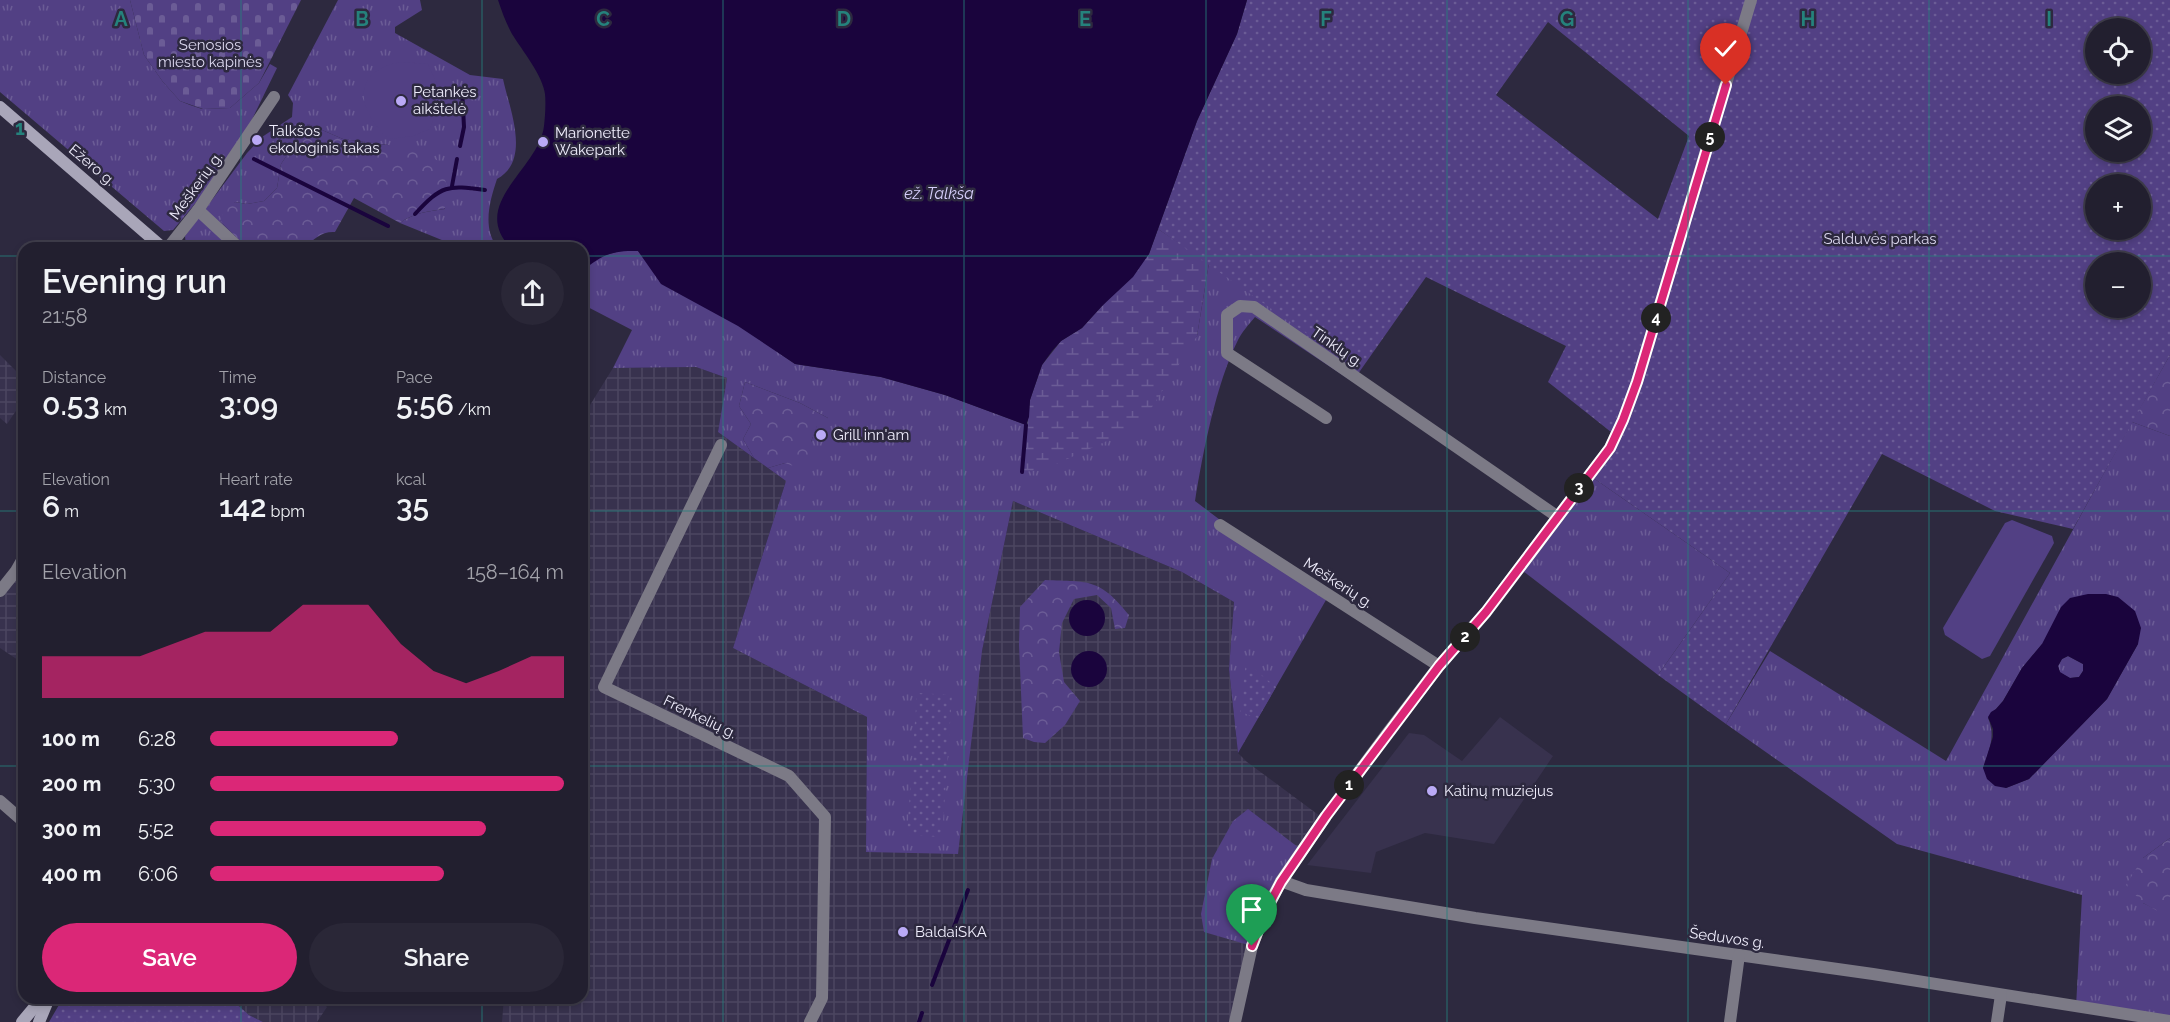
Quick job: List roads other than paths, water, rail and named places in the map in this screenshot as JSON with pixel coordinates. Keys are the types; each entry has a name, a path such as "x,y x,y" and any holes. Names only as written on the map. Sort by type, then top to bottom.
{"main road":[{"name":"Ežero g.","path":"0,107 156,242"},
{"path":"22,1022 37,1004"},
{"path":"39,1022 46,1004"}],"street":[{"path":"1235,1022 1252,946 1265,912 1281,882 1326,816 1439,666 1486,612 1610,448 1637,382 1751,0"},
{"name":"Meškerių g.","path":"173,242 198,210 274,97"},
{"path":"198,210 233,242"},
{"name":"Tinklų g.","path":"1326,418 1227,353 1227,315 1240,306 1254,307 1558,517"},
{"name":"Frenkelių g.","path":"721,445 604,687 789,776 825,817 822,998 810,1022"},
{"name":"Meškerių g.","path":"1220,525 1439,666"},
{"path":"0,591 18,568"},
{"path":"0,801 18,817"},
{"name":"Šeduvos g.","path":"1281,882 1306,890 1464,916 2001,995 2128,1018 2170,1021"},
{"path":"1730,1022 1739,955"},
{"path":"1997,1022 2001,995"}],"water":[{"name":"ež. Talkša","path":"498,0 1247,0 1237,34 1197,121 1149,254 1133,277 1082,328 1061,341 1052,351 1042,365 1030,400 1026,425 945,395 881,377 795,364 738,326 661,284 638,251 621,251 608,255 588,267 588,242 507,242 499,231 497,216 501,201 539,142 544,126 545,98 543,87 532,63 512,34"},
{"path":"2088,594 2118,597 2135,611 2141,628 2138,644 2107,699 2029,779 2006,788 1995,786 1987,779 1983,768 1993,737 1993,729 1988,717 2003,701 2022,668 2042,644 2061,607 2070,598","holes":["2068,656 2083,664 2083,671 2079,677 2070,678 2060,672 2058,666 2062,659"]},
{"path":"1087,600 1099,606 1105,618 1099,630 1087,636 1075,630 1069,618 1075,606"},
{"path":"1089,651 1101,657 1107,669 1101,681 1089,687 1077,681 1071,669 1077,657"}],"waterway":[{"path":"460,146 464,127 462,89"},
{"path":"254,159 388,226"},
{"path":"452,186 457,159"},
{"path":"415,214 432,197 446,189 485,190"},
{"path":"1022,472 1026,425"},
{"path":"932,985 968,890"},
{"path":"919,1022 922,1013"}],"place":[{"name":"Petankės aikštelė","path":"401,101"},
{"name":"Talkšos ekologinis takas","path":"257,140"},
{"name":"Marionette Wakepark","path":"543,142"},
{"name":"Grill inn'am","path":"821,435"},
{"name":"Katinų muziejus","path":"1432,791"},
{"name":"BaldaiSKA","path":"903,932"}],"park label":[{"name":"Senosios miesto kapinės","path":"210,54"},
{"name":"Salduvės parkas","path":"1880,239"}]}
